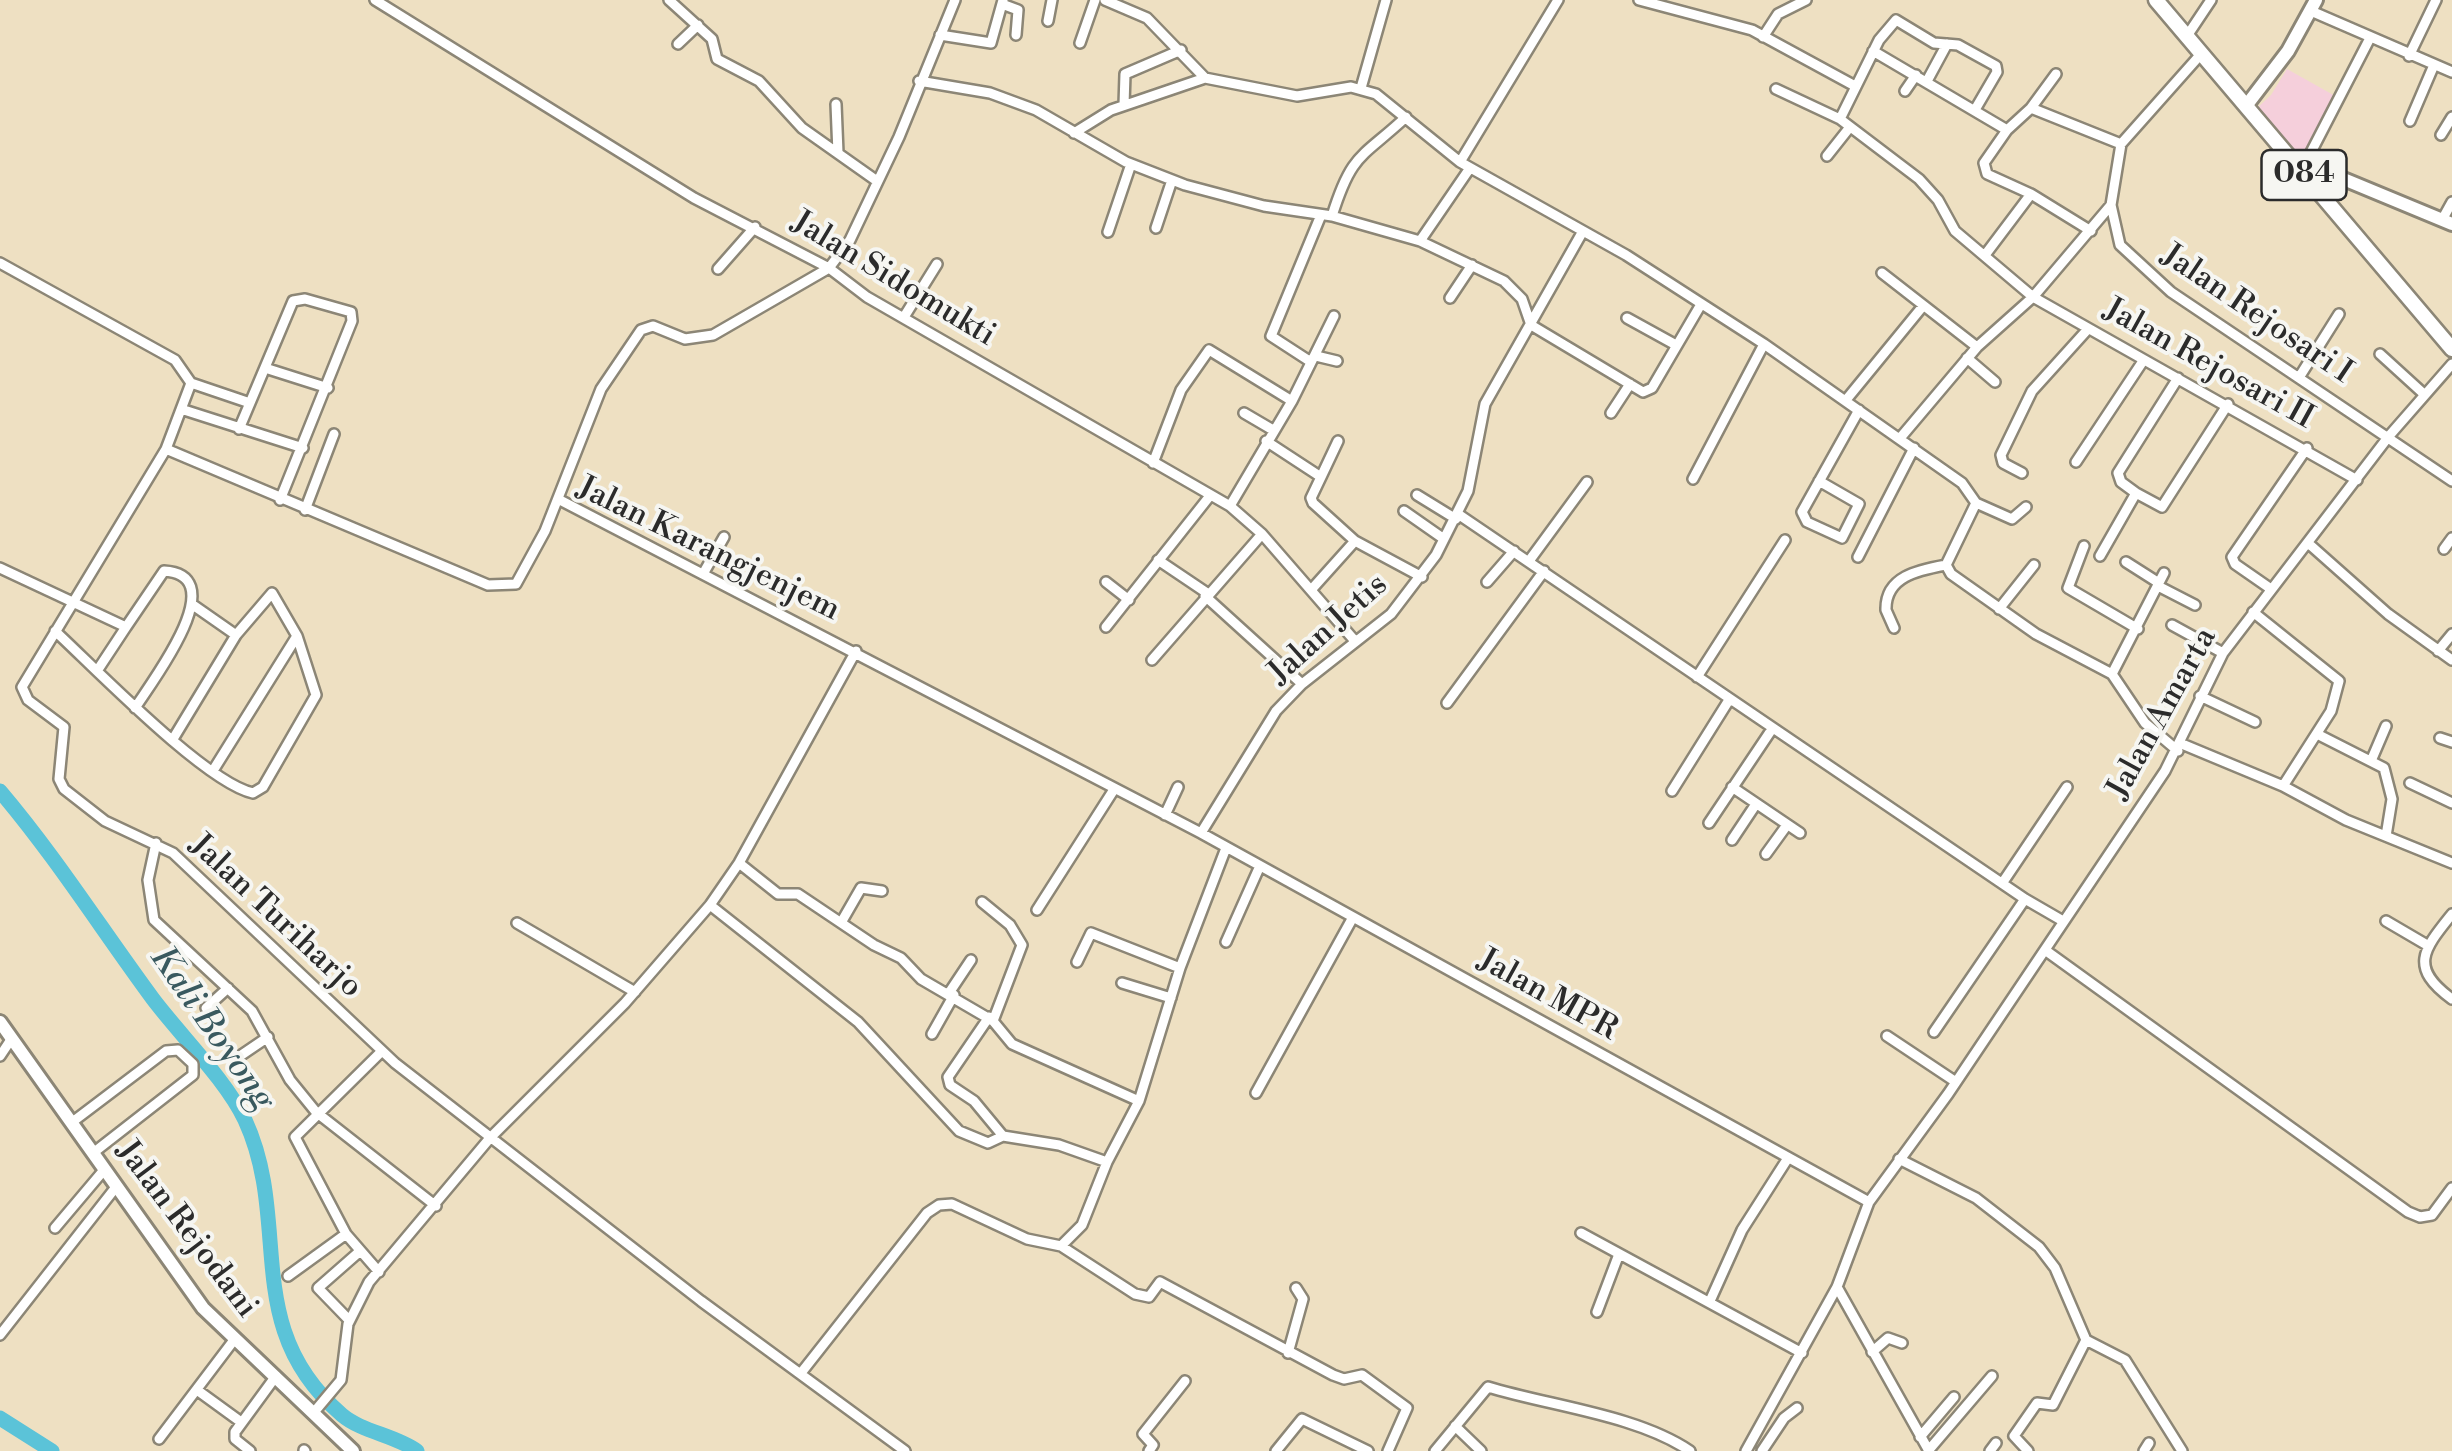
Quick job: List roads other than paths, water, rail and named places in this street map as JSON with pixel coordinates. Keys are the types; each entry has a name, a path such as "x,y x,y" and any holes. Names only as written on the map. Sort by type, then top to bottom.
{"main road":[{"name":"084","path":"2156,0 2452,350"},
{"path":"2246,106 2267,82 2314,5"},
{"path":"2288,156 2447,222"},
{"path":"2307,179 2311,164"},
{"name":"Jalan Rejodani","path":"0,1022 203,1308 234,1340 317,1409 352,1451"}],"street":[{"name":"Jalan Sidomukti","path":"374,0 694,198 830,268 904,317 1230,506 1262,534 1356,641"},
{"path":"669,0 716,44 718,59 759,81 794,120 877,181"},
{"path":"558,499 602,390 641,330 652,326 685,339 713,335 830,268 850,240 955,0"},
{"path":"1048,21 1052,0"},
{"path":"1080,43 1095,0"},
{"path":"1105,0 1147,18 1205,78"},
{"path":"1361,88 1386,0"},
{"path":"1460,162 1558,0"},
{"path":"1638,0 1740,26 1855,86"},
{"path":"1763,37 1778,14 1806,0"},
{"path":"2187,36 2211,0"},
{"path":"2408,56 2436,0"},
{"path":"940,35 991,43 1002,2 1018,10 1016,34"},
{"path":"2314,5 2370,38 2452,72"},
{"path":"1840,119 1874,51 1896,20 1934,43 1958,44 1997,68 1976,108"},
{"path":"678,44 698,25"},
{"path":"2311,164 2370,38"},
{"path":"1927,81 1947,44"},
{"path":"1124,105 1124,74 1181,50"},
{"path":"1874,51 1976,108 2007,130"},
{"path":"2031,108 2121,144 2202,54"},
{"path":"2410,122 2434,65"},
{"path":"2056,74 2031,108 2007,130 1984,170 2091,230"},
{"path":"1905,91 1916,75"},
{"path":"1074,133 1124,105 1205,78 1297,96 1361,88 1388,100 1460,162 1583,232 1764,344 1962,482 1976,503 2012,519 2026,508"},
{"path":"919,81 990,93 1036,110 1131,164 1172,180 1233,199 1327,216 1420,241 1513,289 1522,299 1531,325 1648,392 1700,306"},
{"name":"Jalan Rejosari II","path":"1776,89 1840,119 1919,179 1938,200 1949,224 2033,297 2307,448 2357,480"},
{"path":"836,104 838,153"},
{"path":"1336,360 1313,359 1270,336 1361,153 1406,117"},
{"path":"2441,135 2452,117"},
{"path":"1826,156 1850,127"},
{"name":"Jalan Rejosari I","path":"2121,144 2111,206 2120,245 2138,265 2171,292 2452,482"},
{"path":"1108,232 1131,164"},
{"path":"1420,241 1470,168"},
{"path":"1156,228 1172,180"},
{"path":"1985,255 2031,194"},
{"path":"2447,222 2452,202"},
{"path":"1901,438 1976,348 2033,297 2111,206"},
{"path":"718,269 755,227"},
{"path":"1531,325 1583,232"},
{"path":"0,264 175,360 192,383 250,403"},
{"path":"904,317 937,264"},
{"path":"1450,298 1472,265"},
{"path":"1882,274 1976,348"},
{"path":"239,429 294,301 304,298 348,310 352,321 280,500"},
{"path":"1846,400 1923,306"},
{"path":"2300,376 2339,314"},
{"path":"1230,506 1292,401 1334,316"},
{"path":"1627,318 1676,345"},
{"name":"Jalan Jetis","path":"1201,833 1253,744 1302,684 1383,622 1422,577 1457,516 1477,459 1480,418 1531,325"},
{"path":"2022,473 2003,462 2001,455 2032,391 2088,329"},
{"path":"1693,479 1764,344"},
{"path":"1153,463 1181,390 1209,350 1292,401"},
{"path":"2380,354 2424,396"},
{"path":"1967,358 1995,382"},
{"path":"2076,462 2143,360"},
{"name":"Jalan Amarta","path":"1746,1451 1837,1287 1869,1202 1948,1094 2180,748 2200,696 2224,653 2389,436 2452,364"},
{"path":"265,368 328,388"},
{"path":"2178,378 2118,473 2121,482 2162,507 2228,404"},
{"name":"Jalan Turiharjo","path":"192,383 166,449 55,630 22,692 64,727 59,778 64,789 105,821 156,843 189,867 382,1051 490,1138 905,1451"},
{"path":"1611,413 1630,384"},
{"path":"184,410 302,448"},
{"path":"1819,481 1859,504 1859,512 1842,538 1803,518 1819,481 1859,410"},
{"path":"1244,414 1274,430"},
{"path":"305,510 334,434"},
{"path":"1266,441 1320,477"},
{"path":"1338,441 1311,502 1355,540 1422,577"},
{"path":"1858,557 1914,448"},
{"path":"2271,589 2235,564 2232,556 2307,448"},
{"name":"Jalan Karangjenjem","path":"166,449 488,585 508,586 522,578 558,499 1201,833"},
{"path":"1529,561 1586,482"},
{"path":"2100,556 2136,493"},
{"path":"1418,496 1529,561 2025,900 2063,920"},
{"path":"1106,627 1209,497"},
{"path":"1946,565 1976,503"},
{"path":"1404,511 1444,538"},
{"path":"1152,660 1262,534"},
{"path":"703,574 724,537"},
{"path":"2444,549 2452,538"},
{"path":"1310,590 1355,540"},
{"path":"1698,676 1785,540"},
{"path":"2308,543 2452,660"},
{"path":"2084,546 2068,588 2138,629"},
{"path":"1487,582 1514,552"},
{"path":"1158,560 1206,595 1302,684"},
{"path":"2126,562 2196,605"},
{"path":"1999,609 2034,564"},
{"path":"1946,565 1956,579 1999,609 2100,671 2112,674 2145,723 2180,748 2283,786 2452,863"},
{"path":"1894,628 1886,610 1892,590 1909,573 1946,565"},
{"path":"0,568 126,627"},
{"path":"97,671 164,571 172,571 190,587 193,605 184,628 134,708"},
{"path":"1448,703 1544,571"},
{"path":"2112,674 2161,580"},
{"path":"1106,582 1129,600"},
{"path":"55,630 134,708 173,739 214,769 253,793 263,786 315,700 297,636 271,592 236,635 173,739"},
{"path":"193,605 236,635"},
{"path":"2252,612 2339,681 2339,694 2283,786"},
{"path":"2172,625 2224,653"},
{"path":"2438,651 2452,634"},
{"path":"214,769 297,636"},
{"path":"317,1409 341,1380 349,1320 357,1301 490,1138 635,992 710,905 738,863 856,651"},
{"path":"2200,696 2254,722"},
{"path":"1672,790 1730,700"},
{"path":"2371,762 2386,726"},
{"path":"1709,823 1772,729"},
{"path":"2317,734 2384,768 2391,784 2386,836"},
{"path":"2440,738 2452,742"},
{"path":"2410,783 2452,803"},
{"path":"1164,815 1178,787"},
{"path":"1732,787 1800,833"},
{"path":"2003,882 2067,788"},
{"path":"1037,910 1113,790"},
{"path":"1732,840 1756,804"},
{"path":"1766,854 1787,824"},
{"name":"Jalan MPR","path":"1201,833 1869,1202"},
{"path":"156,843 148,880 154,920 252,1011 290,1080 318,1114 436,1206"},
{"path":"1061,1246 1082,1226 1107,1162 1139,1101 1180,968 1226,848"},
{"path":"738,863 782,896 798,894 874,946 901,958 921,979 991,1019 1012,1044 1139,1101"},
{"path":"1226,942 1259,868"},
{"path":"842,921 861,888 882,891"},
{"path":"1934,1032 2025,900"},
{"path":"982,902 1010,925 1022,944 991,1019 948,1080 985,1112 1003,1136"},
{"path":"710,905 858,1022 959,1131 988,1142 1003,1136 1059,1144 1107,1162"},
{"path":"2452,914 2426,946 2426,972 2452,999"},
{"path":"1256,1092 1352,919"},
{"path":"2386,922 2426,946"},
{"path":"517,923 635,992"},
{"path":"1077,962 1090,933 1180,968"},
{"path":"2045,950 2408,1212 2420,1217 2432,1214 2452,1188"},
{"path":"932,1034 971,960"},
{"path":"1122,983 1171,998"},
{"path":"206,1008 228,988"},
{"path":"1886,1036 1956,1082"},
{"path":"0,1056 12,1038"},
{"path":"240,1056 268,1038"},
{"path":"71,1123 166,1051 178,1050 192,1064 194,1074 93,1153"},
{"path":"379,1272 346,1234 295,1140 297,1130 382,1051"},
{"path":"1710,1301 1742,1230 1788,1158"},
{"path":"1900,1159 1976,1198 2039,1247 2054,1268 2086,1340 2124,1360 2182,1451"},
{"path":"56,1228 104,1170"},
{"path":"0,1335 116,1187"},
{"path":"802,1373 934,1207 952,1204 1028,1238 1061,1246 1135,1294 1149,1297 1160,1282 1288,1354 1344,1379 1362,1375 1404,1404 1407,1412 1388,1451"},
{"path":"1581,1233 1802,1353"},
{"path":"288,1276 346,1234"},
{"path":"349,1320 318,1288 358,1252"},
{"path":"1597,1312 1619,1254"},
{"path":"1837,1287 1929,1451 1992,1376"},
{"path":"1288,1354 1303,1299 1296,1288"},
{"path":"1872,1352 1888,1338 1902,1343"},
{"path":"159,1439 234,1340"},
{"path":"2028,1451 2014,1436 2037,1403 2053,1405 2086,1340"},
{"path":"250,1451 234,1439 241,1422 276,1376"},
{"path":"1150,1451 1152,1445 1143,1434 1186,1381"},
{"path":"1436,1451 1488,1387 1517,1398 1624,1423 1690,1451"},
{"path":"197,1390 241,1422"},
{"path":"1920,1437 1954,1397"},
{"path":"1762,1451 1784,1418 1797,1408"},
{"path":"1276,1451 1302,1419 1368,1451"},
{"path":"1455,1426 1480,1451"}],"waterway":[{"name":"Kali Boyong","path":"0,791 153,999 227,1089 245,1120 259,1159 266,1198 279,1310 290,1346 310,1381 350,1421 417,1451"},
{"path":"0,1418 52,1451"}]}
